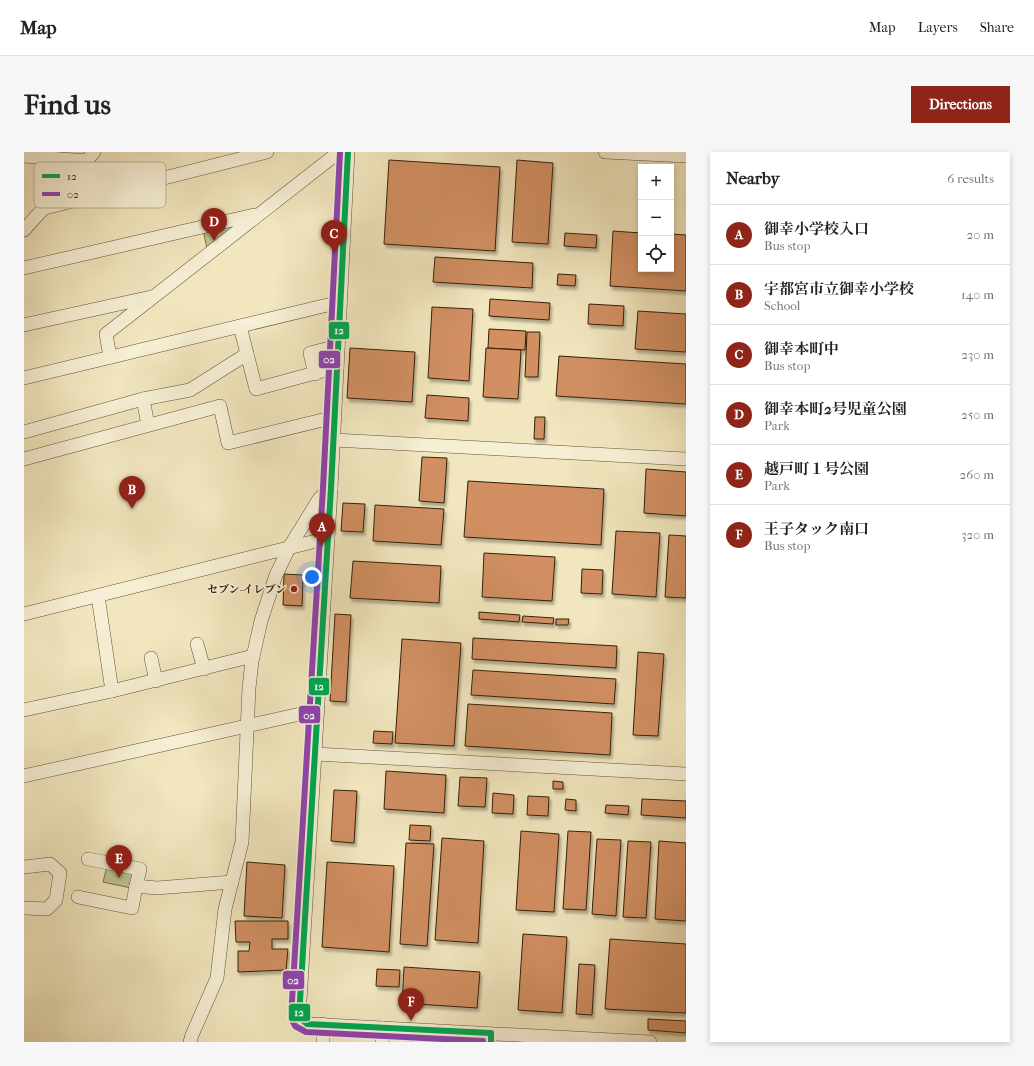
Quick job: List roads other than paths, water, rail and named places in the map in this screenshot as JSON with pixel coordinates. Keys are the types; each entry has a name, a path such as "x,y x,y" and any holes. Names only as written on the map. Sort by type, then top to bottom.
{"street":[{"path":"166,177 266,152"},
{"path":"110,357 106,334 339,152"},
{"path":"348,152 334,440 298,1013 299,1017 304,1023 383,1028 491,1038 650,1042"},
{"path":"605,152 686,156"},
{"path":"24,156 90,156"},
{"path":"24,230 45,208"},
{"path":"24,268 259,214"},
{"path":"24,326 154,296"},
{"path":"24,378 340,302"},
{"path":"240,326 256,389 337,367"},
{"path":"315,374 310,353 338,346"},
{"path":"24,432 143,399 190,390 247,354"},
{"path":"143,399 148,425"},
{"path":"24,458 220,406 228,443 335,417"},
{"path":"334,440 686,459"},
{"path":"190,1042 217,978 225,909 242,842 249,688 253,656 261,621 276,575 289,548 319,499 331,488"},
{"path":"25,610 98,596 328,538"},
{"path":"98,596 112,691"},
{"path":"198,644 204,669"},
{"path":"24,710 156,681 253,656"},
{"path":"150,658 156,681"},
{"path":"24,776 318,710"},
{"path":"315,754 686,774"},
{"path":"78,897 132,908 140,869 88,859"},
{"path":"24,867 50,864 60,873 56,900 47,909 24,908"},
{"path":"136,886 156,888 232,882"},
{"path":"322,1042 323,1024"},
{"path":"382,1042 383,1028"}],"place":[{"name":"御幸本町2号児童公園","path":"214,241"},
{"name":"御幸本町中","path":"334,253"},
{"name":"宇都宮市立御幸小学校","path":"132,509"},
{"name":"御幸小学校入口","path":"322,546"},
{"name":"セブン-イレブン","path":"294,589"},
{"name":"越戸町１号公園","path":"119,878"},
{"name":"王子タック南口","path":"411,1021"}]}
